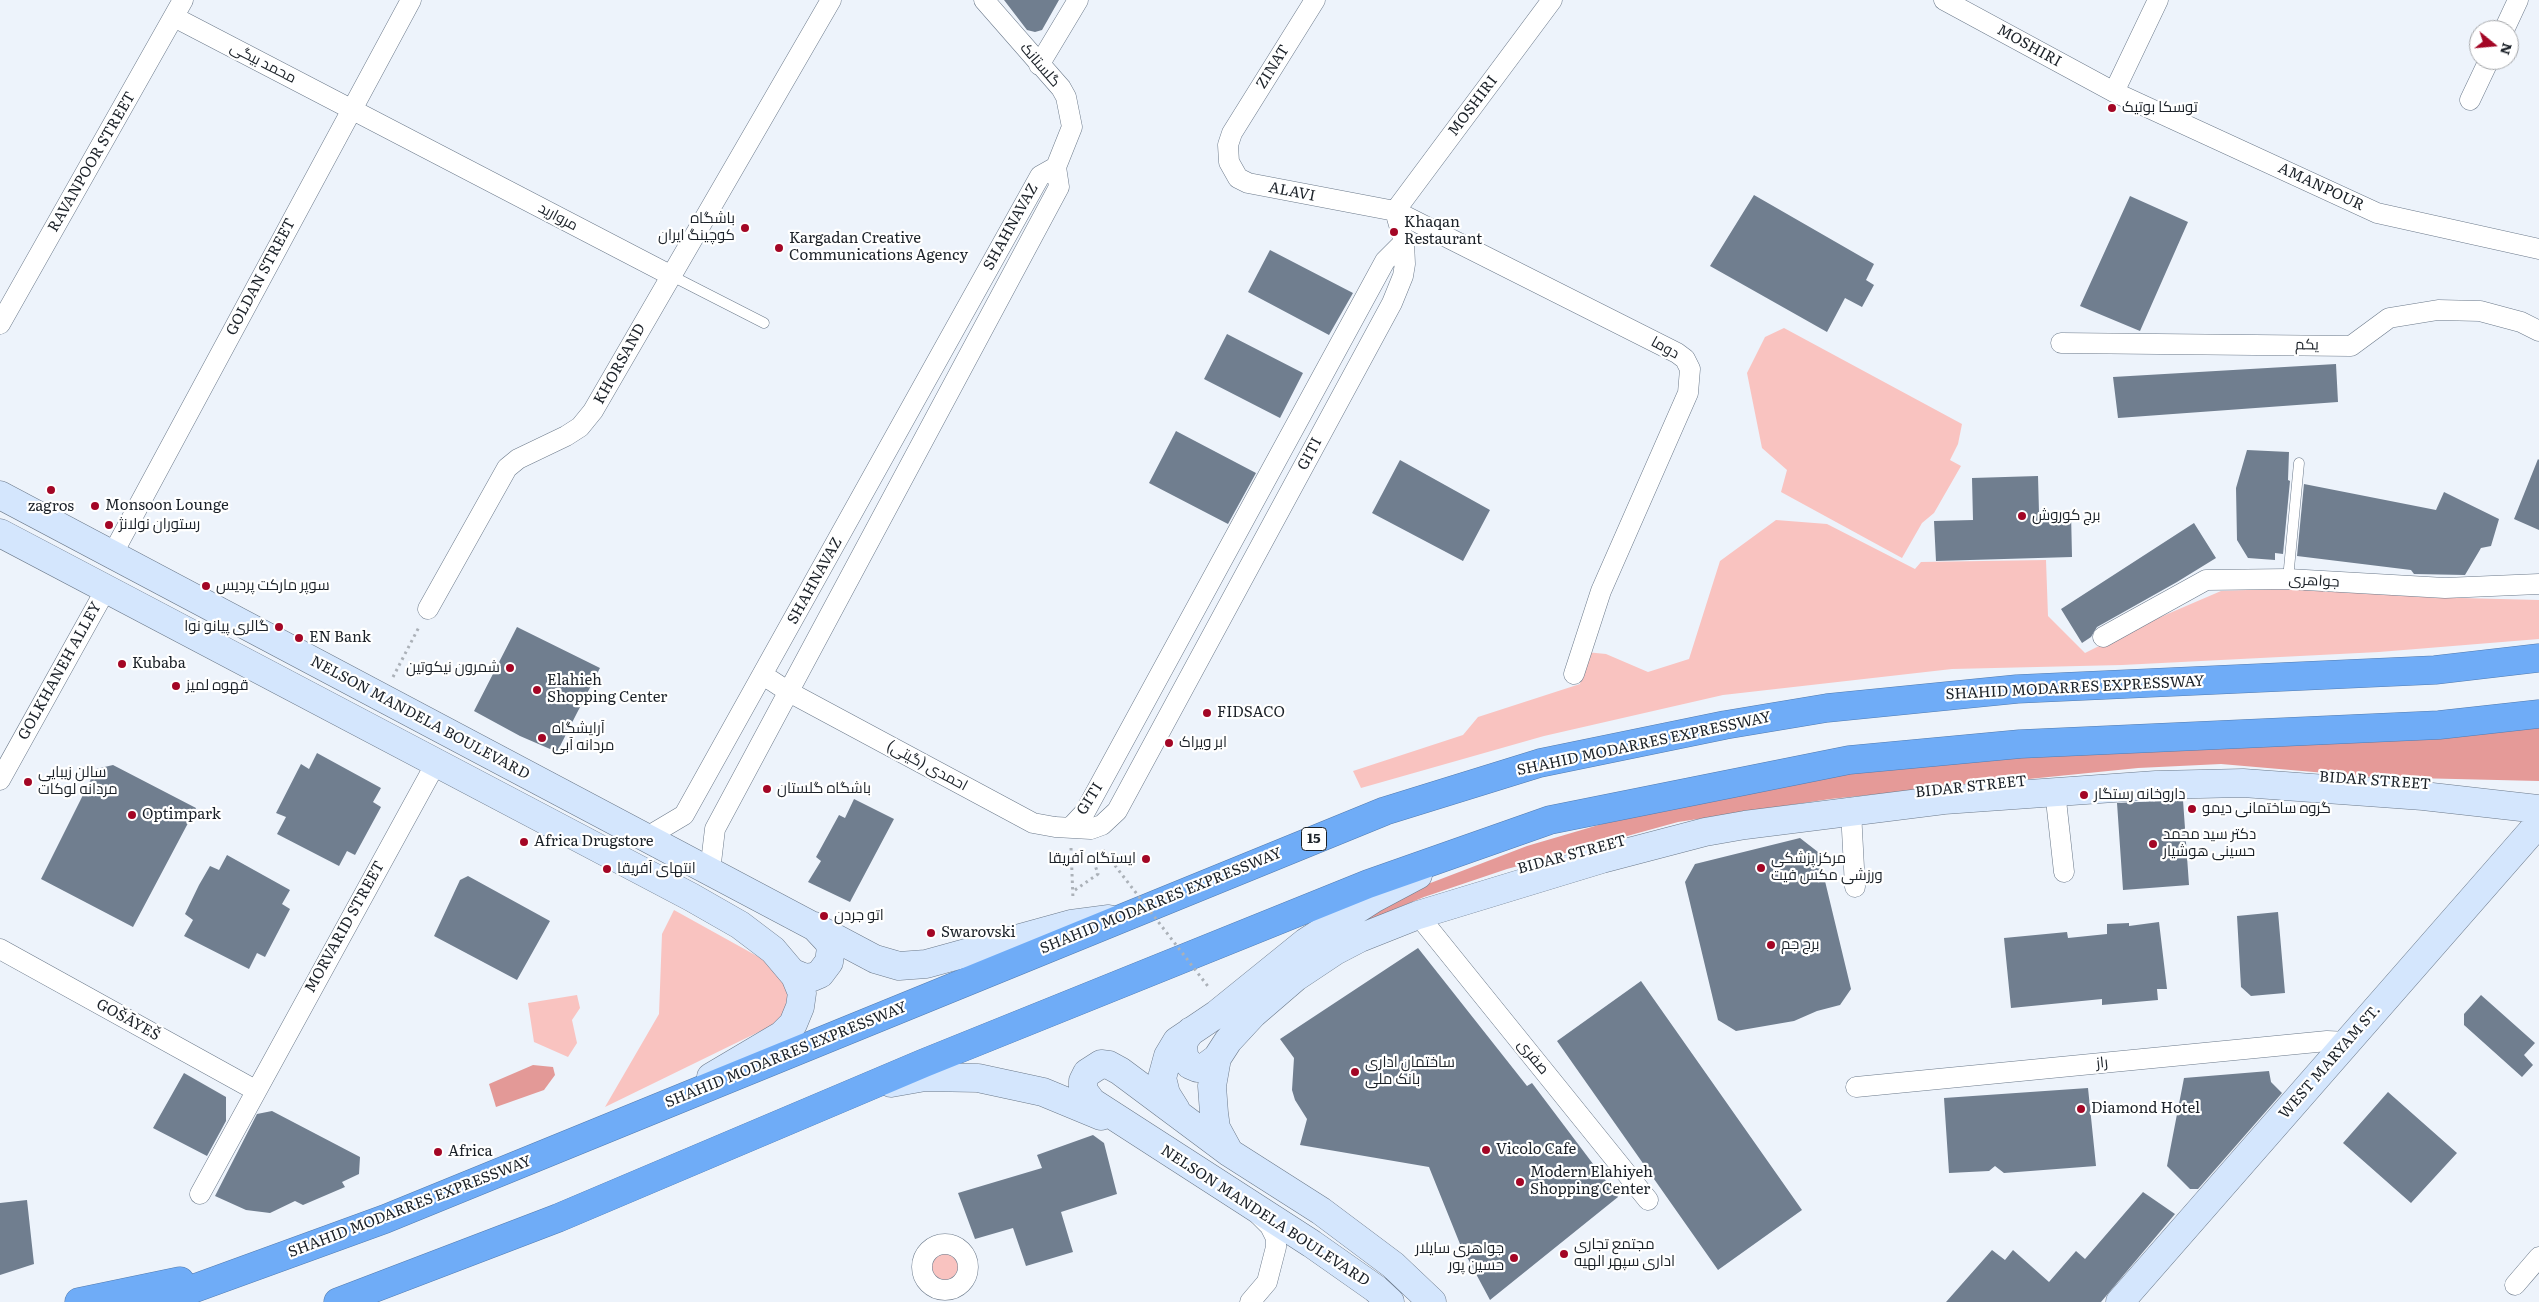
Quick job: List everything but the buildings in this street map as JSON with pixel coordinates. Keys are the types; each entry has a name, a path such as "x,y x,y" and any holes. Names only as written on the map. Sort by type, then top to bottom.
{"highway":[{"name":"SHAHID MODARRES EXPRESSWAY","path":"157,1302 385,1219 1118,918 1384,811 1540,763 1725,725 1827,708 2017,689 2434,670 2539,658"},
{"path":"338,1302 558,1218 862,1089 1368,884 1550,820 1849,760 2020,744 2439,725 2539,714"},
{"path":"79,1302 255,1267"}],"main road":[{"name":"NELSON MANDELA BOULEVARD","path":"0,495 875,959 899,966 926,964 1063,926 1118,918"},
{"path":"0,533 740,925 773,950 793,973 802,993 800,1008 793,1024 782,1034 665,1104"},
{"name":"BIDAR STREET","path":"1418,915 1432,902 1460,885 1649,834 1720,818 1946,788 2138,771 2243,771 2511,791 2539,804"},
{"name":"BIDAR STREET","path":"1217,1058 1238,1030 1296,977 1348,944 1418,915 1651,844 1729,828 1944,800 2156,785 2243,783 2423,796 2539,809"},
{"name":"WEST MARYAM ST.","path":"2120,1302 2539,823"},
{"path":"1178,1114 1168,1099 1162,1078 1166,1062 1174,1045 1191,1030 1217,1014 1270,970 1327,927 1380,895 1476,845"},
{"path":"793,973 806,978 814,977 820,974 829,962 831,948 828,941 814,926"},
{"path":"1191,1030 1183,1042 1182,1050 1184,1058 1190,1065 1197,1068 1205,1067 1217,1058"},
{"path":"1217,1058 1212,1086 1216,1128 1230,1153"},
{"name":"NELSON MANDELA BOULEVARD","path":"1390,1302 1376,1289 1312,1244 1092,1102 1085,1094 1083,1081 1090,1070 1101,1064 1114,1067 1230,1153 1321,1211 1393,1265 1432,1302"},
{"path":"862,1089 925,1077 978,1078 1043,1092 1138,1132"}],"street":[{"name":"GOLDAN STREET","path":"112,554 411,0"},
{"name":"KHORSAND","path":"428,609 507,468 518,459 566,436 580,427 593,411 670,275 831,0"},
{"name":"گلستانک","path":"984,0 1061,88 1069,107 1072,127 1051,177"},
{"path":"1039,65 1078,0"},
{"name":"ZINAT","path":"1232,133 1314,0"},
{"name":"MOSHIRI","path":"1395,211 1552,0"},
{"name":"MOSHIRI","path":"1944,0 2114,92"},
{"path":"2114,92 2158,0"},
{"path":"2509,20 2518,0"},
{"name":"محمد بيگی","path":"179,8 352,109"},
{"name":"RAVANPOOR STREET","path":"0,324 179,8"},
{"path":"2470,100 2484,70"},
{"name":"AMANPOUR","path":"2114,92 2377,213 2539,249"},
{"name":"مروارید","path":"352,109 670,275"},
{"name":"ALAVI","path":"1232,133 1228,145 1228,162 1238,178 1248,183 1395,211"},
{"name":"SHAHNAVAZ","path":"647,837 684,816 762,675 1051,177"},
{"name":"SHAHNAVAZ","path":"710,871 715,829 789,692 1051,177"},
{"name":"GITI","path":"1070,828 1091,829 1102,825 1117,811 1392,303 1403,276 1404,242 1395,211"},
{"name":"دوما","path":"1395,211 1677,353 1685,359 1690,369 1688,393 1601,591 1574,674"},
{"name":"GITI","path":"1070,828 1085,812 1385,261 1404,242"},
{"name":"یکم","path":"2061,343 2351,346 2388,318 2438,310 2480,311 2521,322 2539,331"},
{"name":"جواهری","path":"2103,637 2206,580 2288,579 2445,588 2539,584"},
{"name":"GOLKHANEH ALLEY","path":"0,780 106,589"},
{"path":"762,675 789,692"},
{"name":"احمدی (گیتی)","path":"789,692 1034,823 1043,826 1070,828"},
{"name":"MORVARID STREET","path":"200,1194 255,1090 436,763"},
{"path":"2055,791 2064,872"},
{"path":"1851,811 1855,887"},
{"name":"صفری","path":"1418,915 1648,1200"},
{"name":"GOŠĀYEŠ","path":"0,949 255,1090"},
{"name":"راز","path":"1856,1087 2327,1041 2348,1042"},
{"path":"1237,1195 1264,1219 1276,1238 1274,1260 1267,1282 1250,1302"},
{"path":"2514,1285 2539,1257"}],"lane":[{"name":"مروارید","path":"670,275 764,323"},
{"path":"2288,579 2299,463"}],"path":[{"path":"382,698 428,609"},
{"path":"1070,828 1074,890 1098,874 1093,859 1102,850 1210,989"}],"shaded area":[{"path":"1784,328 1962,424 1958,444 1950,460 1961,466 1934,513 1922,523 1902,558 1781,492 1787,470 1762,448 1747,373 1765,337"},
{"path":"1776,520 1827,524 1915,569 1921,562 2046,560 2048,616 2085,653 2135,628 2221,591 2325,587 2423,597 2539,600 2539,639 2379,652 2122,665 1952,669 1723,695 1544,736 1361,788 1353,771 1463,735 1478,717 1580,684 1586,652 1606,654 1648,672 1689,659 1720,561"},
{"path":"2539,725 2539,781 2372,777 2221,764 2138,768 1830,799 1678,822 1507,869 1424,897 1352,927 1407,892 1527,846 1653,809 1838,774 2046,754"},
{"path":"674,910 775,966 787,984 787,1006 779,1022 605,1107 659,1014 662,934"},
{"path":"577,995 580,1008 572,1020 577,1043 568,1057 534,1042 528,1003"},
{"path":"533,1065 553,1067 555,1075 544,1090 496,1107 489,1084"},
{"path":"945,1251 952,1252 957,1256 961,1261 961,1275 957,1280 952,1284 945,1285 938,1284 933,1280 929,1275 928,1268 929,1261 933,1256 938,1252"}],"place":[{"name":"توسکا بوتیک","path":"2112,108"},
{"name":"باشگاه کوچینگ ایران","path":"745,228"},
{"name":"Khaqan Restaurant","path":"1394,232"},
{"name":"Kargadan Creative Communications Agency","path":"779,248"},
{"name":"zagros","path":"51,490"},
{"name":"Monsoon Lounge","path":"95,506"},
{"name":"برج کوروش","path":"2022,516"},
{"name":"رستوران نولانژ","path":"109,525"},
{"name":"سوپر مارکت پردیس","path":"206,586"},
{"name":"گالری پیانو نوا","path":"279,627"},
{"name":"EN Bank","path":"299,638"},
{"name":"Kubaba","path":"122,664"},
{"name":"شمرون نیکوتین","path":"510,668"},
{"name":"قهوه لمیز","path":"176,686"},
{"name":"Elahieh Shopping Center","path":"537,690"},
{"name":"FIDSACO","path":"1207,713"},
{"name":"آرایشگاه مردانه آبی","path":"542,738"},
{"name":"ابر ویراک","path":"1169,743"},
{"name":"سالن زیبایی مردانه لوکات","path":"28,782"},
{"name":"باشگاه گلستان","path":"767,789"},
{"name":"داروخانه رستگار","path":"2084,795"},
{"name":"گروه ساختمانی دیمو","path":"2192,809"},
{"name":"Optimpark","path":"132,815"},
{"name":"Africa Drugstore","path":"524,842"},
{"name":"دکتر سید محمد حسینی هوشیار","path":"2153,844"},
{"name":"ایستگاه آفریقا","path":"1146,859"},
{"name":"مرکز پزشکی ورزشی مکس فیت","path":"1761,868"},
{"name":"انتهای آفریقا","path":"607,869"},
{"name":"اتو جردن","path":"824,916"},
{"name":"Swarovski","path":"931,933"},
{"name":"برج جم","path":"1771,945"},
{"name":"ساختمان اداری بانک ملی","path":"1355,1072"},
{"name":"Diamond Hotel","path":"2081,1109"},
{"name":"Vicolo Cafe","path":"1486,1150"},
{"name":"Africa","path":"438,1152"},
{"name":"Modern Elahiyeh Shopping Center","path":"1520,1182"},
{"name":"مجتمع تجاری اداری سپهر الهیه","path":"1564,1254"},
{"name":"جواهری سایلار حسین پور","path":"1514,1258"}]}
